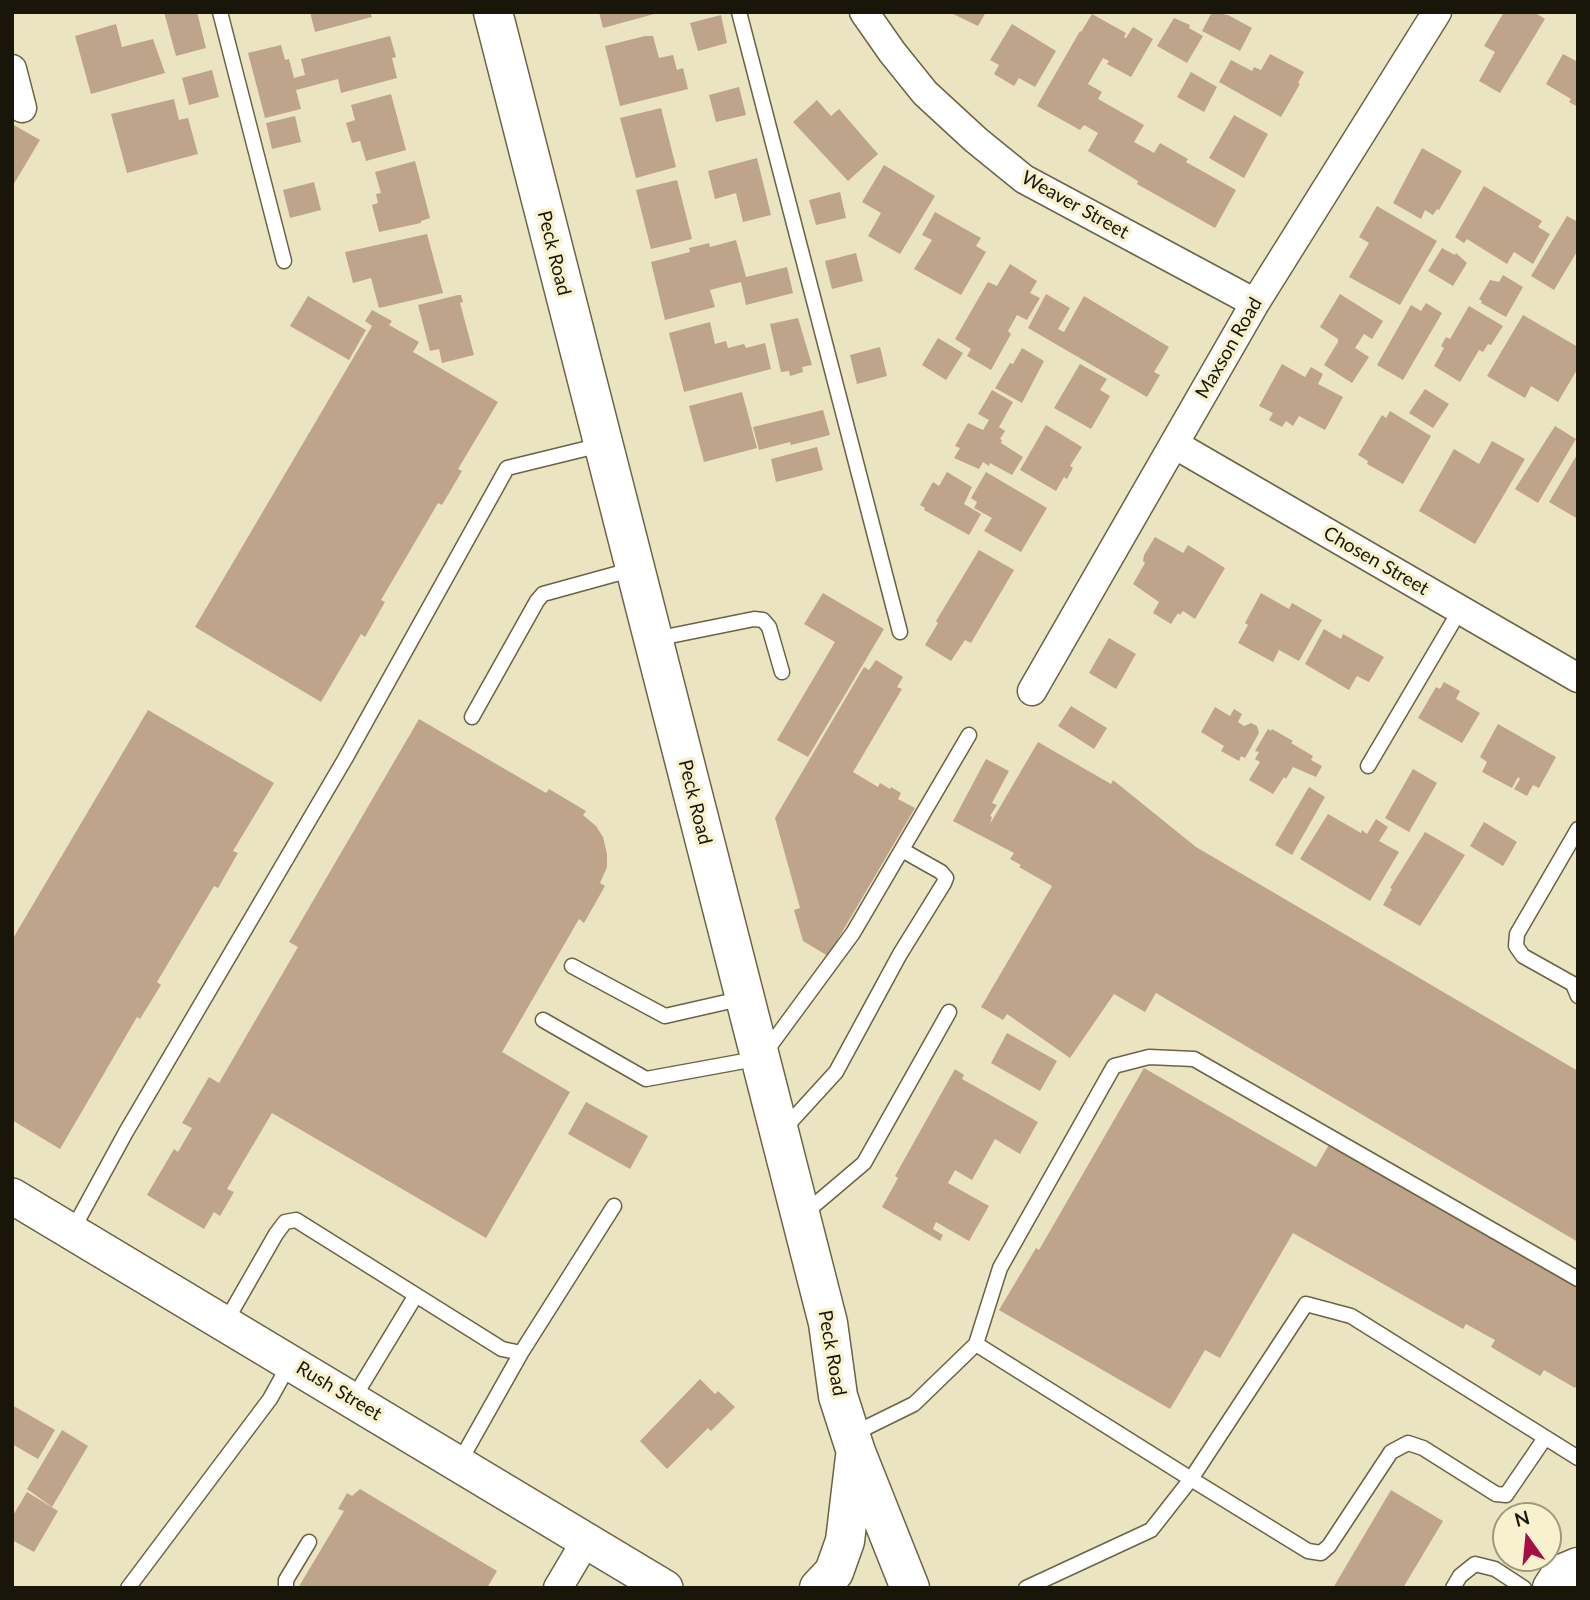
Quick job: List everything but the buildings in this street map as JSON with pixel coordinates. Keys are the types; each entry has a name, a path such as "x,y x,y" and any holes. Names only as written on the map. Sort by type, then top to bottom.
{"main road":[{"name":"Peck Road","path":"493,12 828,1323 838,1396 853,1444 910,1588"},
{"path":"818,1588 834,1572 845,1541 853,1444"},
{"path":"1552,1588 1561,1574 1578,1567"}],"street":[{"name":"Weaver Street","path":"864,12 925,93 1024,179 1255,303"},
{"name":"Maxson Road","path":"1032,691 1255,303 1437,12"},
{"path":"12,69 22,108"},
{"name":"Chosen Street","path":"1174,444 1578,678"},
{"name":"Rush Street","path":"12,1196 665,1588"},
{"path":"558,1588 587,1539"}],"lane":[{"path":"220,12 284,261"},
{"path":"739,12 900,632"},
{"path":"72,1231 345,759 507,468 603,444"},
{"path":"472,717 543,594 636,569"},
{"path":"1368,766 1460,610"},
{"path":"654,639 754,619 763,620 769,627 782,672"},
{"path":"543,1020 646,1079 761,1058 853,933 970,735"},
{"path":"1578,829 1517,934 1516,946 1523,956 1573,984 1578,996"},
{"path":"779,1133 836,1072 900,954 944,883 946,878 941,872 902,850"},
{"path":"572,966 665,1016 745,998"},
{"path":"801,1216 864,1163 949,1012"},
{"path":"853,1444 914,1404 976,1343 1000,1268 1114,1066 1149,1057 1194,1059 1578,1279"},
{"path":"459,1463 521,1353 614,1206"},
{"path":"225,1323 276,1234 285,1222 296,1220 502,1349 521,1353"},
{"path":"353,1399 416,1295"},
{"path":"1026,1588 1151,1530 1191,1479 1306,1304 1351,1316 1578,1458"},
{"path":"976,1343 1308,1551 1321,1553 1329,1546 1391,1452 1399,1447 1408,1443 1423,1448 1496,1494 1506,1495 1545,1437"},
{"path":"128,1588 270,1399 291,1362"},
{"path":"286,1588 286,1580 309,1542"},
{"path":"1453,1588 1460,1576 1475,1564 1495,1569 1524,1588"}]}
